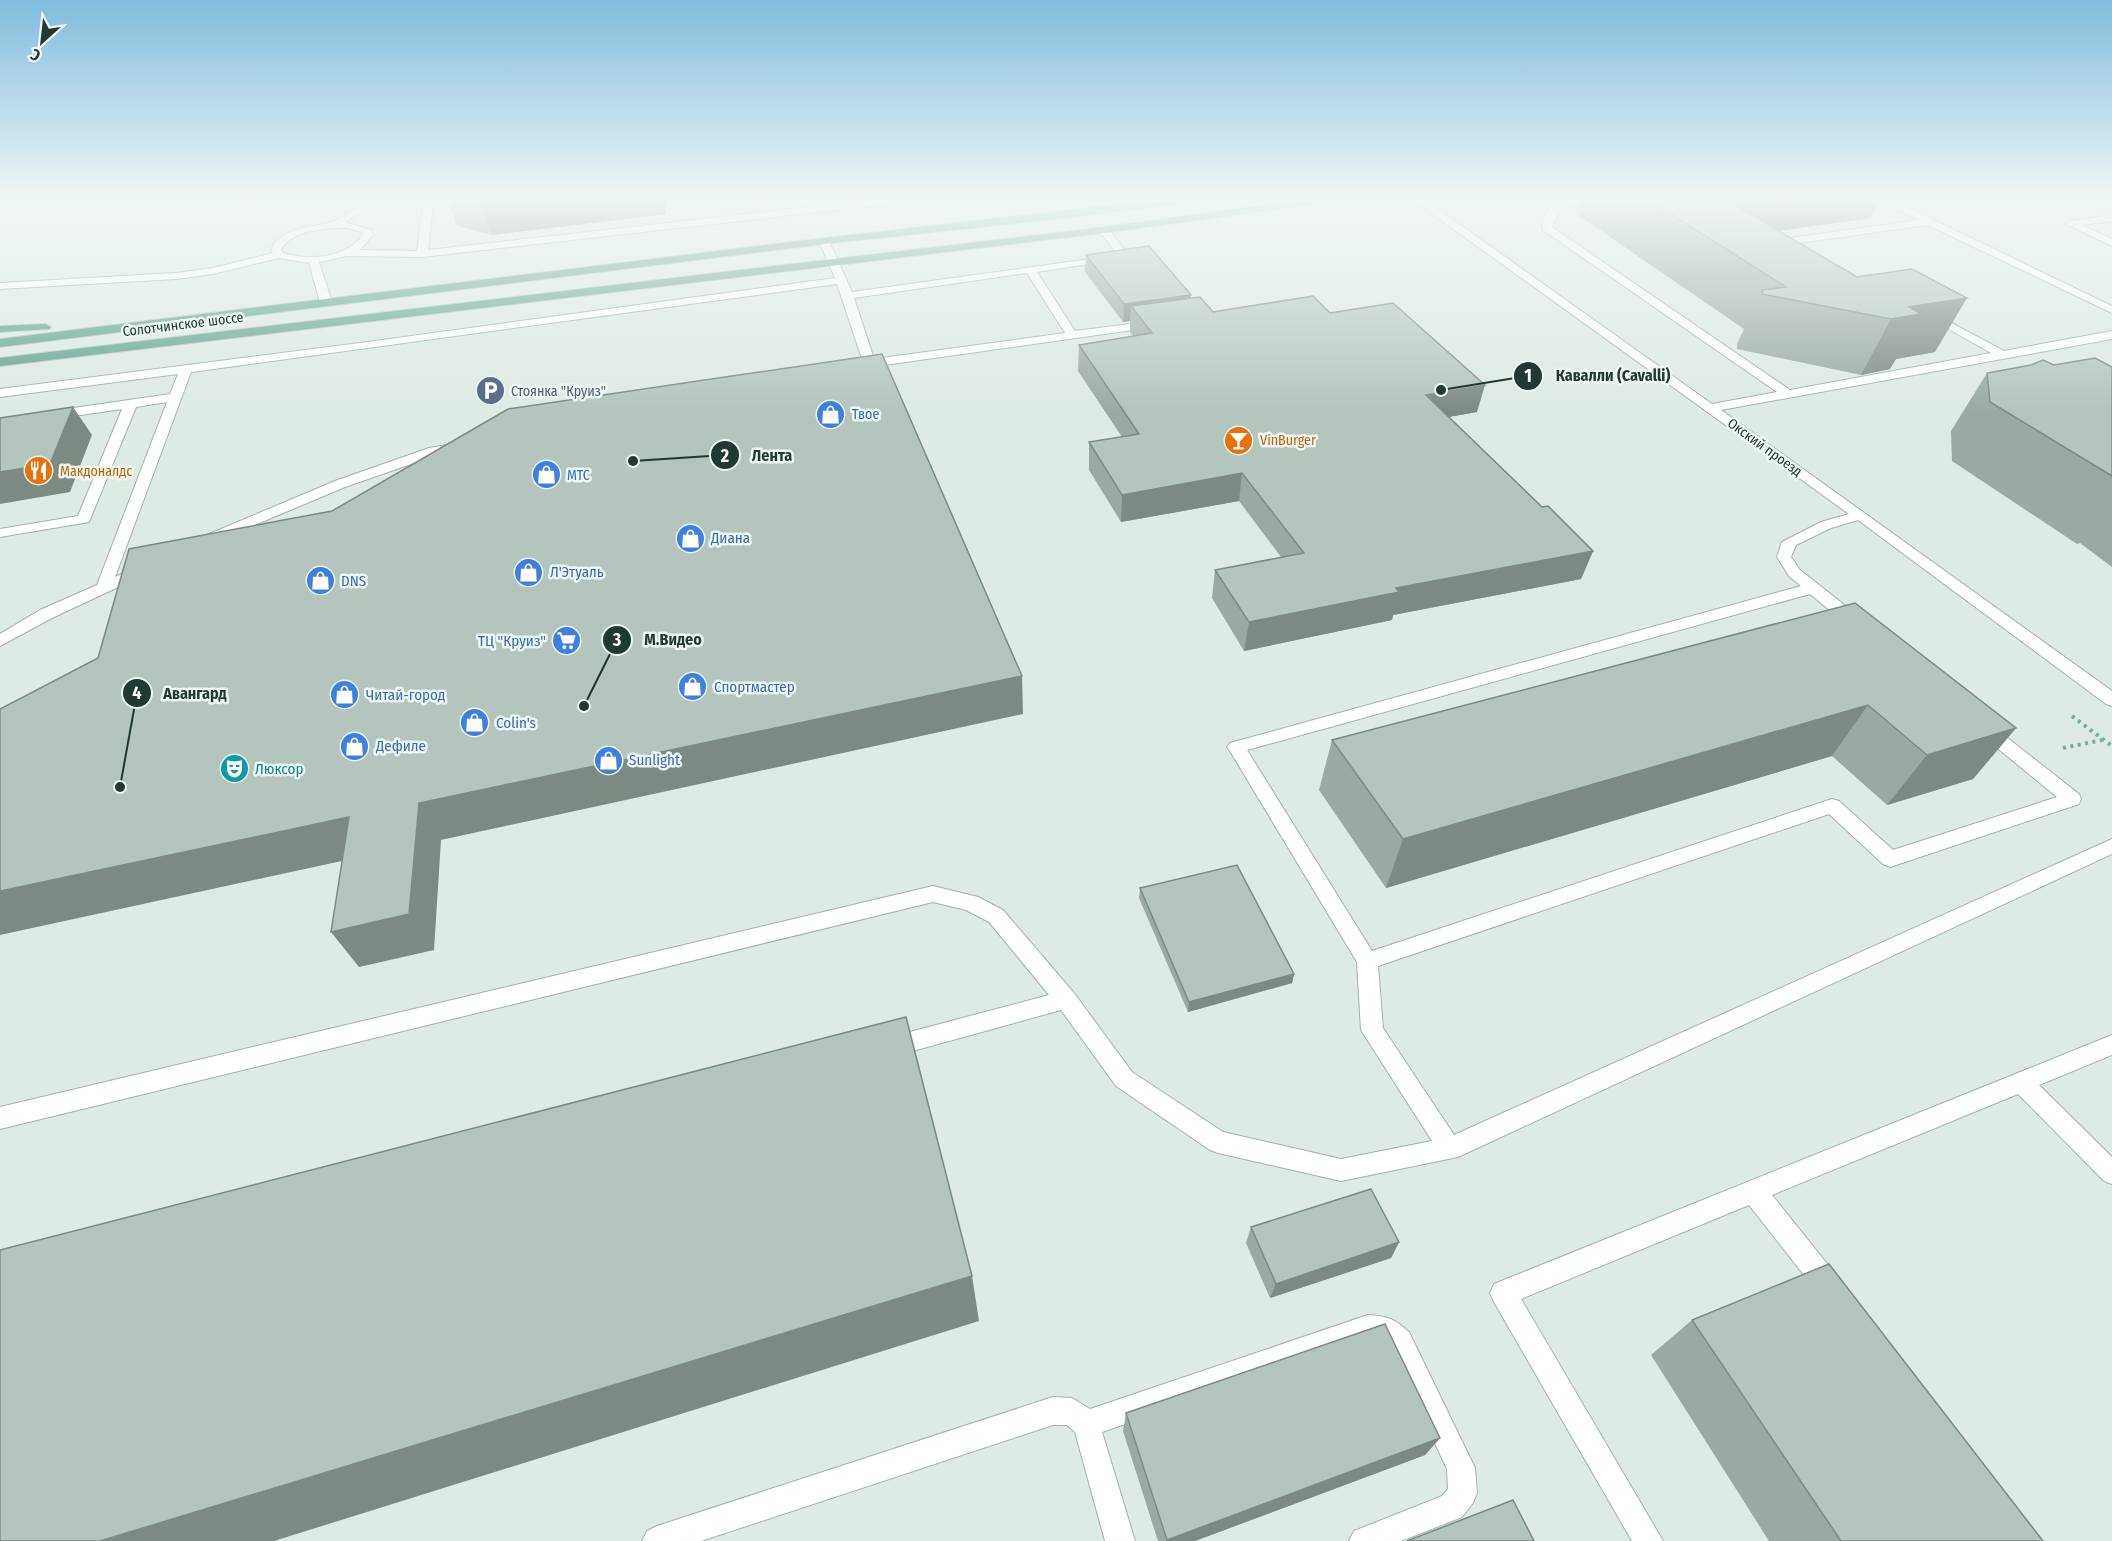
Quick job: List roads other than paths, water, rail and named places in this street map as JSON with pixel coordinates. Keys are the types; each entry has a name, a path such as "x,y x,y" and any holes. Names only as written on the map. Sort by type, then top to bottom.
{"main road":[{"name":"Солотчинское шоссе","path":"0,343 596,269"},
{"name":"Солотчинское шоссе","path":"0,362 775,269"},
{"path":"0,328 167,322"},
{"path":"0,372 164,341"}],"street":[{"path":"0,286 176,276 222,269"},
{"path":"316,269 326,302"},
{"path":"837,269 848,296 876,385 864,386"},
{"path":"848,296 1038,269"},
{"name":"Окский проезд","path":"1515,269 1860,514 2112,700"},
{"path":"1604,269 1788,394"},
{"path":"2027,269 2112,310"},
{"path":"1031,270 1071,335"},
{"path":"0,393 841,280"},
{"path":"1921,310 2002,355"},
{"path":"870,363 1162,322"},
{"path":"1710,408 2112,335"},
{"path":"103,589 186,369"},
{"path":"44,416 176,397"},
{"path":"0,533 84,519 131,403"},
{"path":"198,544 340,484 434,451 469,446"},
{"path":"1860,514 1826,525 1789,542 1784,557 1794,573 1866,632"},
{"path":"0,641 46,614 155,564"},
{"path":"1450,1149 1372,1030 1367,961 1236,747 1813,588"},
{"path":"1367,961 1832,806 1890,859 2072,799 1974,720"},
{"path":"0,1118 933,894 971,903 996,916 1066,1000 1124,1079 1218,1142 1341,1170 1450,1149 2112,846"},
{"path":"868,1053 1066,1000"},
{"path":"1648,1541 1503,1293 2112,1045"},
{"path":"2021,1082 2112,1173"},
{"path":"1754,1191 1849,1311"},
{"path":"1086,1424 1368,1328 1387,1329 1400,1341 1461,1468 1463,1493 1452,1507 1364,1541"},
{"path":"657,1541 1053,1411 1072,1412 1086,1424 1120,1541"}],"place":[{"name":"Кавалли (Cavalli)","path":"1441,390"},
{"name":"Стоянка \"Круиз\"","path":"490,391"},
{"name":"Твое","path":"831,414"},
{"name":"VinBurger","path":"1239,440"},
{"name":"Лента","path":"633,461"},
{"name":"Макдоналдс","path":"39,471"},
{"name":"МТС","path":"546,475"},
{"name":"Диана","path":"690,538"},
{"name":"Л'Этуаль","path":"529,572"},
{"name":"DNS","path":"320,581"},
{"name":"ТЦ \"Круиз\"","path":"567,641"},
{"name":"Спортмастер","path":"693,687"},
{"name":"Читай-город","path":"345,695"},
{"name":"М.Видео","path":"584,706"},
{"name":"Colin's","path":"475,723"},
{"name":"Дефиле","path":"355,746"},
{"name":"Sunlight","path":"608,760"},
{"name":"Люксор","path":"234,769"},
{"name":"Авангард","path":"120,787"}]}
